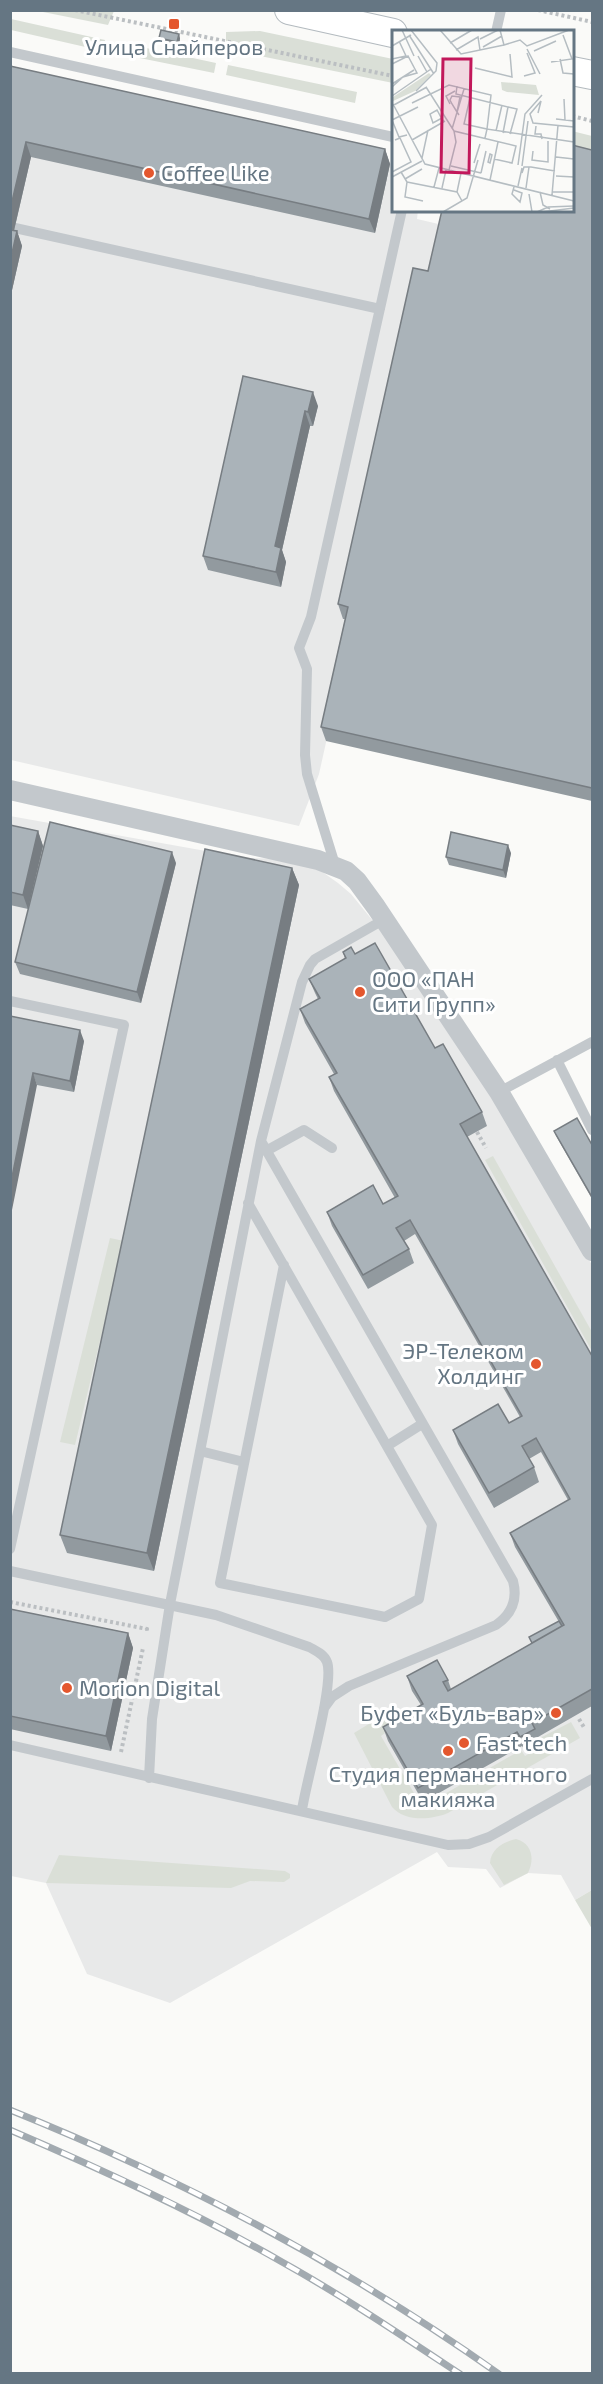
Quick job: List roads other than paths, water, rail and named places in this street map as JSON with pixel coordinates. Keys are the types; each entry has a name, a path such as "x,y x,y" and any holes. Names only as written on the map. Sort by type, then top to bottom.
{"main road":[{"path":"289,10 392,33"},
{"path":"573,71 592,75"}],"street":[{"path":"10,790 295,854 346,871 357,881 385,919 499,1092 592,1251"}],"lane":[{"path":"496,30 501,10"},
{"path":"10,52 392,137"},
{"path":"336,868 307,774 305,743 307,669 299,648 311,617 402,212"},
{"path":"15,228 380,309"},
{"path":"149,1778 152,1719 170,1604 248,1203 264,1146 302,982 315,958 385,919"},
{"path":"10,1001 124,1025 10,1549"},
{"path":"499,1092 592,1042"},
{"path":"557,1060 592,1130"},
{"path":"264,1146 304,1130 332,1148"},
{"path":"264,1146 513,1581 515,1600 508,1614 496,1625 349,1686 332,1697 324,1708"},
{"path":"248,1203 284,1265 432,1525 419,1599 386,1617 220,1583 284,1265"},
{"path":"387,1446 422,1424"},
{"path":"200,1451 244,1462"},
{"path":"10,1571 216,1615 321,1653 327,1662 328,1672 324,1708 302,1810"},
{"path":"10,1745 448,1845 470,1844 489,1837 592,1779"}],"railway":[{"path":"10,2110 138,2165 262,2227 382,2297 499,2374"},
{"path":"10,2130 80,2160 216,2226 350,2302 460,2374"}],"place":[{"name":"Улица Снайперов","path":"174,24"},
{"name":"Coffee Like","path":"149,173"},
{"name":"ООО «ПАН Сити Групп»","path":"360,992"},
{"name":"ЭР-Телеком Холдинг","path":"536,1364"},
{"name":"Morion Digital","path":"67,1688"},
{"name":"Буфет «Буль-вар»","path":"556,1713"},
{"name":"Fast tech","path":"464,1743"},
{"name":"Студия перманентного макияжа","path":"448,1751"}]}
